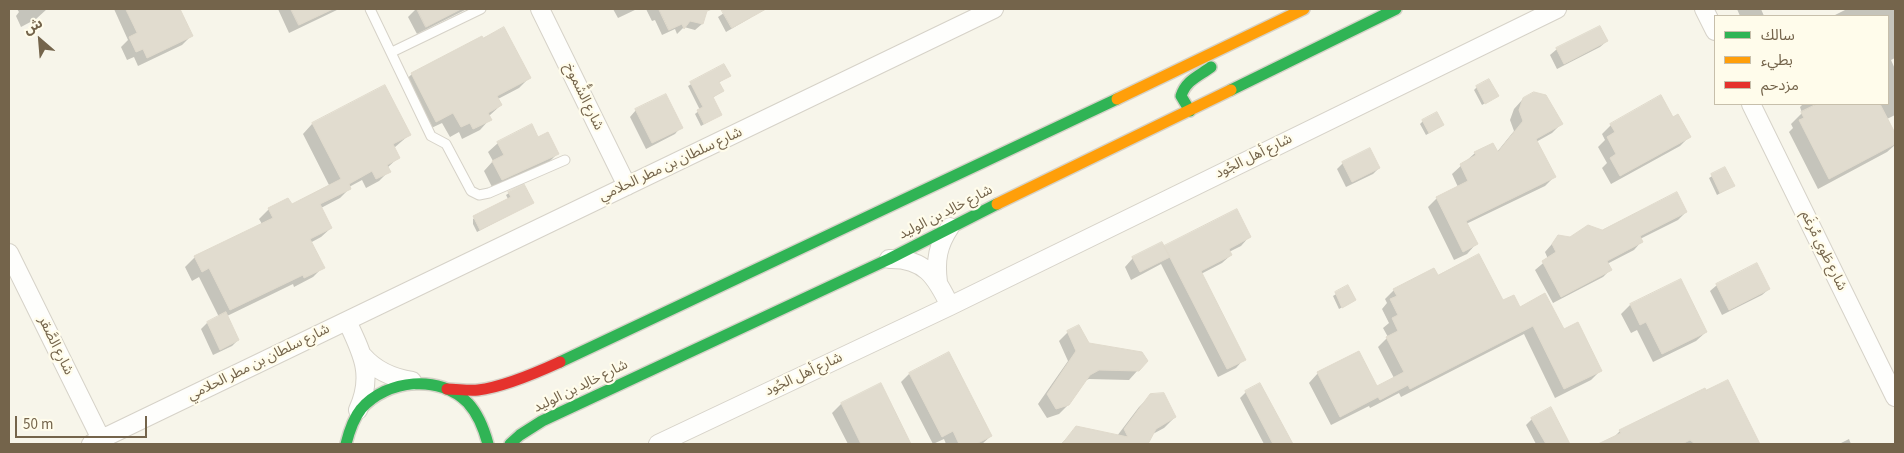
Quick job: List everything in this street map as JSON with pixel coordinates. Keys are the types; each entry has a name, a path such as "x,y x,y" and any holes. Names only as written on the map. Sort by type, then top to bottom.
{"street":[{"name":"شارع الشُّموخ","path":"540,9 627,186"},
{"name":"شارع سلطان بن مطر الحلامي","path":"96,442 994,9"},
{"name":"شارع خالِد بن الوليد","path":"447,389 478,390 541,371 1304,9"},
{"name":"شارع خالِد بن الوليد","path":"510,444 542,421 889,259 950,227 1396,9"},
{"name":"شارع أهل الجُود","path":"658,444 950,306 1557,9"},
{"path":"1704,9 1714,29"},
{"path":"1190,111 1181,96 1182,89 1186,83 1210,68 1221,50"},
{"name":"شارع طَوي مُرغَم","path":"1751,105 1895,397"},
{"path":"938,282 937,253 942,239 950,227"},
{"name":"شارع الصَّقر","path":"9,253 96,442"},
{"path":"889,259 900,259 922,266 938,282 950,306"},
{"name":"شارع سلطان بن مطر الحلامي","path":"347,321 363,356 370,364 383,373 402,380 424,383"},
{"name":"شارع سلطان بن مطر الحلامي","path":"352,424 366,387 363,356"},
{"path":"340,444 362,409 372,399 396,386 424,383 447,389 462,399 475,412 484,428 488,444"},
{"path":"346,444 352,424"}],"lane":[{"path":"370,9 431,136 446,144 471,191 479,195 489,193 565,160"},
{"path":"392,52 481,9"}],"building":[{"path":"126,9 180,9 193,36 147,58 143,49 136,52 129,37 137,33"},
{"path":"291,9 333,9 299,25"},
{"path":"417,9 461,9 426,27"},
{"path":"659,9 712,9 707,11 703,24 690,21 684,29 682,24 669,30"},
{"path":"721,9 766,9 732,28"},
{"path":"1600,26 1608,41 1564,64 1556,48"},
{"path":"504,27 531,78 497,96 502,105 488,113 492,120 473,129 470,123 461,127 453,113 436,122 411,73 482,36 483,38"},
{"path":"724,64 731,76 719,82 724,91 713,97 722,115 704,124 697,110 703,107 690,82"},
{"path":"1489,79 1499,96 1485,104 1476,86"},
{"path":"385,85 411,135 393,144 400,158 387,165 391,172 376,179 372,171 349,184 351,189 320,204 332,228 310,239 325,268 304,278 303,275 230,310 209,268 202,272 194,256 273,218 268,208 288,198 292,204 341,179 312,123"},
{"path":"1534,92 1546,95 1563,124 1536,139 1556,177 1466,221 1478,244 1463,252 1436,197 1468,181 1460,164 1476,155 1474,152 1493,143 1498,152 1523,121 1519,110 1523,98"},
{"path":"666,94 683,128 652,143 635,109"},
{"path":"1661,95 1673,117 1678,114 1691,137 1620,176 1610,158 1616,154 1607,137 1615,132 1610,124"},
{"path":"1815,105 1881,105 1895,133 1895,144 1829,179 1799,120 1804,118 1801,112"},
{"path":"1437,112 1444,125 1429,133 1422,120"},
{"path":"532,124 538,137 548,132 559,154 502,180 492,161 504,155 497,142"},
{"path":"1370,148 1380,168 1352,182 1342,162"},
{"path":"1725,167 1735,186 1720,193 1711,174"},
{"path":"524,184 534,203 480,230 473,216 511,197 508,192"},
{"path":"1677,192 1687,212 1640,236 1643,242 1607,261 1612,270 1561,297 1542,261 1556,252 1552,244 1558,235 1570,237 1588,225 1602,230"},
{"path":"1237,209 1251,237 1229,249 1232,255 1201,271 1246,360 1227,369 1164,246"},
{"path":"1162,242 1170,257 1140,272 1132,257"},
{"path":"1479,254 1503,300 1514,295 1520,307 1545,293 1564,329 1578,322 1602,371 1564,389 1533,326 1410,389 1408,385 1380,400 1378,397 1340,417 1317,372 1359,351 1377,386 1404,372 1386,337 1398,331 1392,318 1398,315 1390,299 1397,296 1393,289 1434,268 1438,275"},
{"path":"1757,263 1770,289 1729,310 1716,284"},
{"path":"1681,279 1707,332 1662,354 1646,322 1640,325 1630,304"},
{"path":"1348,285 1356,300 1342,308 1335,292"},
{"path":"226,312 239,340 220,350 207,322"},
{"path":"1079,325 1089,343 1142,352 1148,361 1139,371 1099,370 1090,375 1069,405 1056,409 1047,394 1076,351 1067,331"},
{"path":"949,352 992,436 976,444 959,444 953,431 942,437 909,373"},
{"path":"1728,380 1760,444 1695,444 1690,440 1682,444 1598,444 1621,433 1619,430 1705,388 1706,390"},
{"path":"881,383 911,444 861,444 841,403"},
{"path":"1260,383 1293,444 1273,444 1245,391"},
{"path":"1164,393 1176,417 1156,429 1148,444 1062,444 1076,426 1128,437 1124,429 1150,394"},
{"path":"1551,407 1570,444 1546,444 1531,418"}],"traffic: fast":[{"path":"1231,90 1396,9"},
{"path":"1190,111 1181,96 1183,91 1193,79 1211,67"},
{"path":"560,362 1117,99"},
{"path":"510,444 542,421 889,259 997,204"},
{"path":"346,444 356,417 361,409 372,399 385,391 399,386 414,384 429,384 443,387 468,403 481,422 488,444"}],"traffic: slow":[{"path":"1117,99 1304,9"},
{"path":"997,204 1231,90"}],"traffic: jam":[{"path":"447,389 474,390 498,386 560,362"}]}
